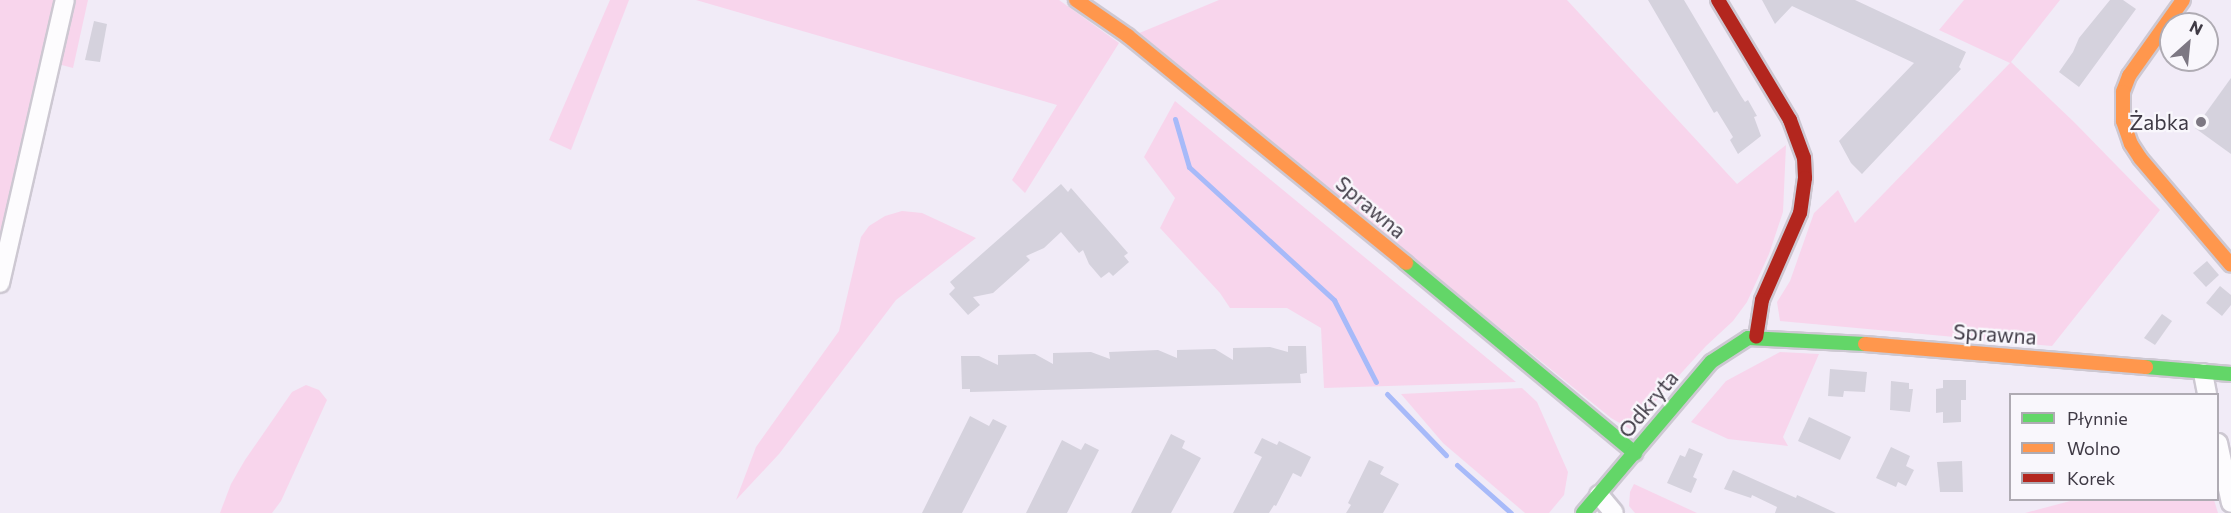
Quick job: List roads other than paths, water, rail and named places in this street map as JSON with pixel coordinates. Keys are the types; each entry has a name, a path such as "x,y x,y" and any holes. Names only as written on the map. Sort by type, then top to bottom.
{"street":[{"path":"0,283 65,0"},
{"name":"Sprawna","path":"1076,0 1128,36 1302,177 1635,453"},
{"path":"1718,0 1790,120 1804,158 1805,178 1802,207 1762,300 1756,337"},
{"path":"2183,0 2129,76 2123,92 2123,121 2131,144 2140,158 2231,265"},
{"name":"Sprawna","path":"1756,337 2231,374"},
{"name":"Odkryta","path":"1583,513 1711,362 1741,340 1756,337"},
{"path":"2203,373 2207,393"},
{"path":"2219,452 2231,503"},
{"path":"1599,495 1614,513"}],"waterway":[{"path":"1175,119 1189,167 1334,300 1376,382"},
{"path":"1387,394 1446,455"},
{"path":"1457,465 1511,513"}],"place":[{"name":"Żabka","path":"2201,122"}]}
